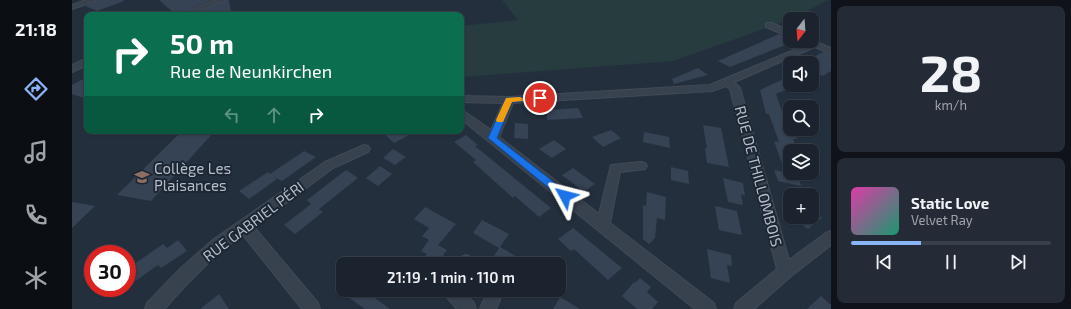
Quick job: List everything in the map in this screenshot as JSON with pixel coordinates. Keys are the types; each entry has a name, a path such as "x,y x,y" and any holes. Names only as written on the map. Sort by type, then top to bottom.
{"street":[{"path":"72,8 94,0"},
{"path":"189,12 224,0"},
{"path":"768,25 783,31"},
{"path":"819,46 831,51"},
{"path":"464,99 509,100 712,88 729,83 802,48"},
{"path":"72,69 84,63"},
{"name":"RUE DE THILLOMBOIS","path":"729,83 735,88 785,272"},
{"path":"493,138 509,100"},
{"path":"464,116 708,309"},
{"name":"RUE GABRIEL PÉRI","path":"153,309 186,273 219,243 329,165 364,149"},
{"path":"600,224 604,221 615,168 640,166"},
{"path":"245,226 312,309"},
{"path":"742,309 785,272 831,237"},
{"path":"457,297 468,309"},
{"path":"488,309 493,297"}],"green space":[{"path":"502,0 828,0 805,12 783,12 783,22 673,61 464,77 464,26 518,20"}],"building":[{"path":"99,0 124,1 97,11 85,6"},
{"path":"159,0 212,0 180,12 173,12"},
{"path":"229,0 231,12 199,12"},
{"path":"779,34 783,35 783,46 730,67 718,61"},
{"path":"823,52 831,55 831,71 823,76 819,74 819,56 816,56"},
{"path":"698,68 708,75 674,84 672,79"},
{"path":"84,79 84,98 72,94 72,85"},
{"path":"783,79 783,91 776,94 783,114 783,136 796,136 797,139 793,139 795,144 783,144 783,166 774,141 779,142 769,114 766,114 760,90"},
{"path":"578,108 583,118 547,120 547,110"},
{"path":"515,123 528,124 528,139 514,138"},
{"path":"703,125 721,128 729,167 707,163 705,148 707,149"},
{"path":"611,130 621,138 603,147 592,137"},
{"path":"644,132 669,137 670,148 643,142"},
{"path":"179,134 212,134 151,201 117,195"},
{"path":"384,134 411,134 394,143"},
{"path":"466,135 478,145 475,146 551,208 539,217 515,196 513,198 473,162 476,160 454,142"},
{"path":"554,140 566,149 552,158 539,149"},
{"path":"393,149 406,157 395,165 383,158"},
{"path":"304,151 316,157 282,181 274,177 277,179 249,199 239,191 268,172 270,174"},
{"path":"380,166 392,174 378,186 366,178"},
{"path":"671,167 688,171 689,184 671,180"},
{"path":"573,168 595,184 584,192 562,175"},
{"path":"346,170 358,178 319,209 323,212 295,234 284,225 311,204 307,200"},
{"path":"774,170 783,172 783,180 799,180 801,186 778,181"},
{"path":"723,178 743,183 745,196 741,194 743,205 728,202"},
{"path":"647,192 666,197 665,220 657,218 655,238 649,244 643,239 643,205 646,206"},
{"path":"72,202 95,206 72,228"},
{"path":"715,206 737,211 742,235 719,230"},
{"path":"425,207 456,224 438,245 447,250 443,255 446,257 425,257 427,254 421,251 429,240 422,236 429,228 414,219"},
{"path":"482,220 509,234 500,247 517,257 493,257 499,248 473,233"},
{"path":"801,224 814,224 808,229"},
{"path":"573,228 622,268 608,280 574,249 571,251 558,239"},
{"path":"178,240 187,251 161,268 158,265 136,281 136,263 163,244 167,248"},
{"path":"707,249 731,255 732,266 727,265 730,283 711,278"},
{"path":"640,278 651,287 647,292 658,302 652,309 637,309 622,296 634,282 635,283"},
{"path":"219,294 229,309 200,309"},
{"path":"821,296 831,305 831,309 807,309"},
{"path":"348,297 373,297 390,309 365,309"},
{"path":"560,297 580,309 553,309"}],"slow traffic":[{"path":"500,120 509,100 520,99"}],"place":[{"name":"Collège Les Plaisances","path":"142,177"}],"route":[{"path":"540,98 509,100 493,138 565,196"}]}
